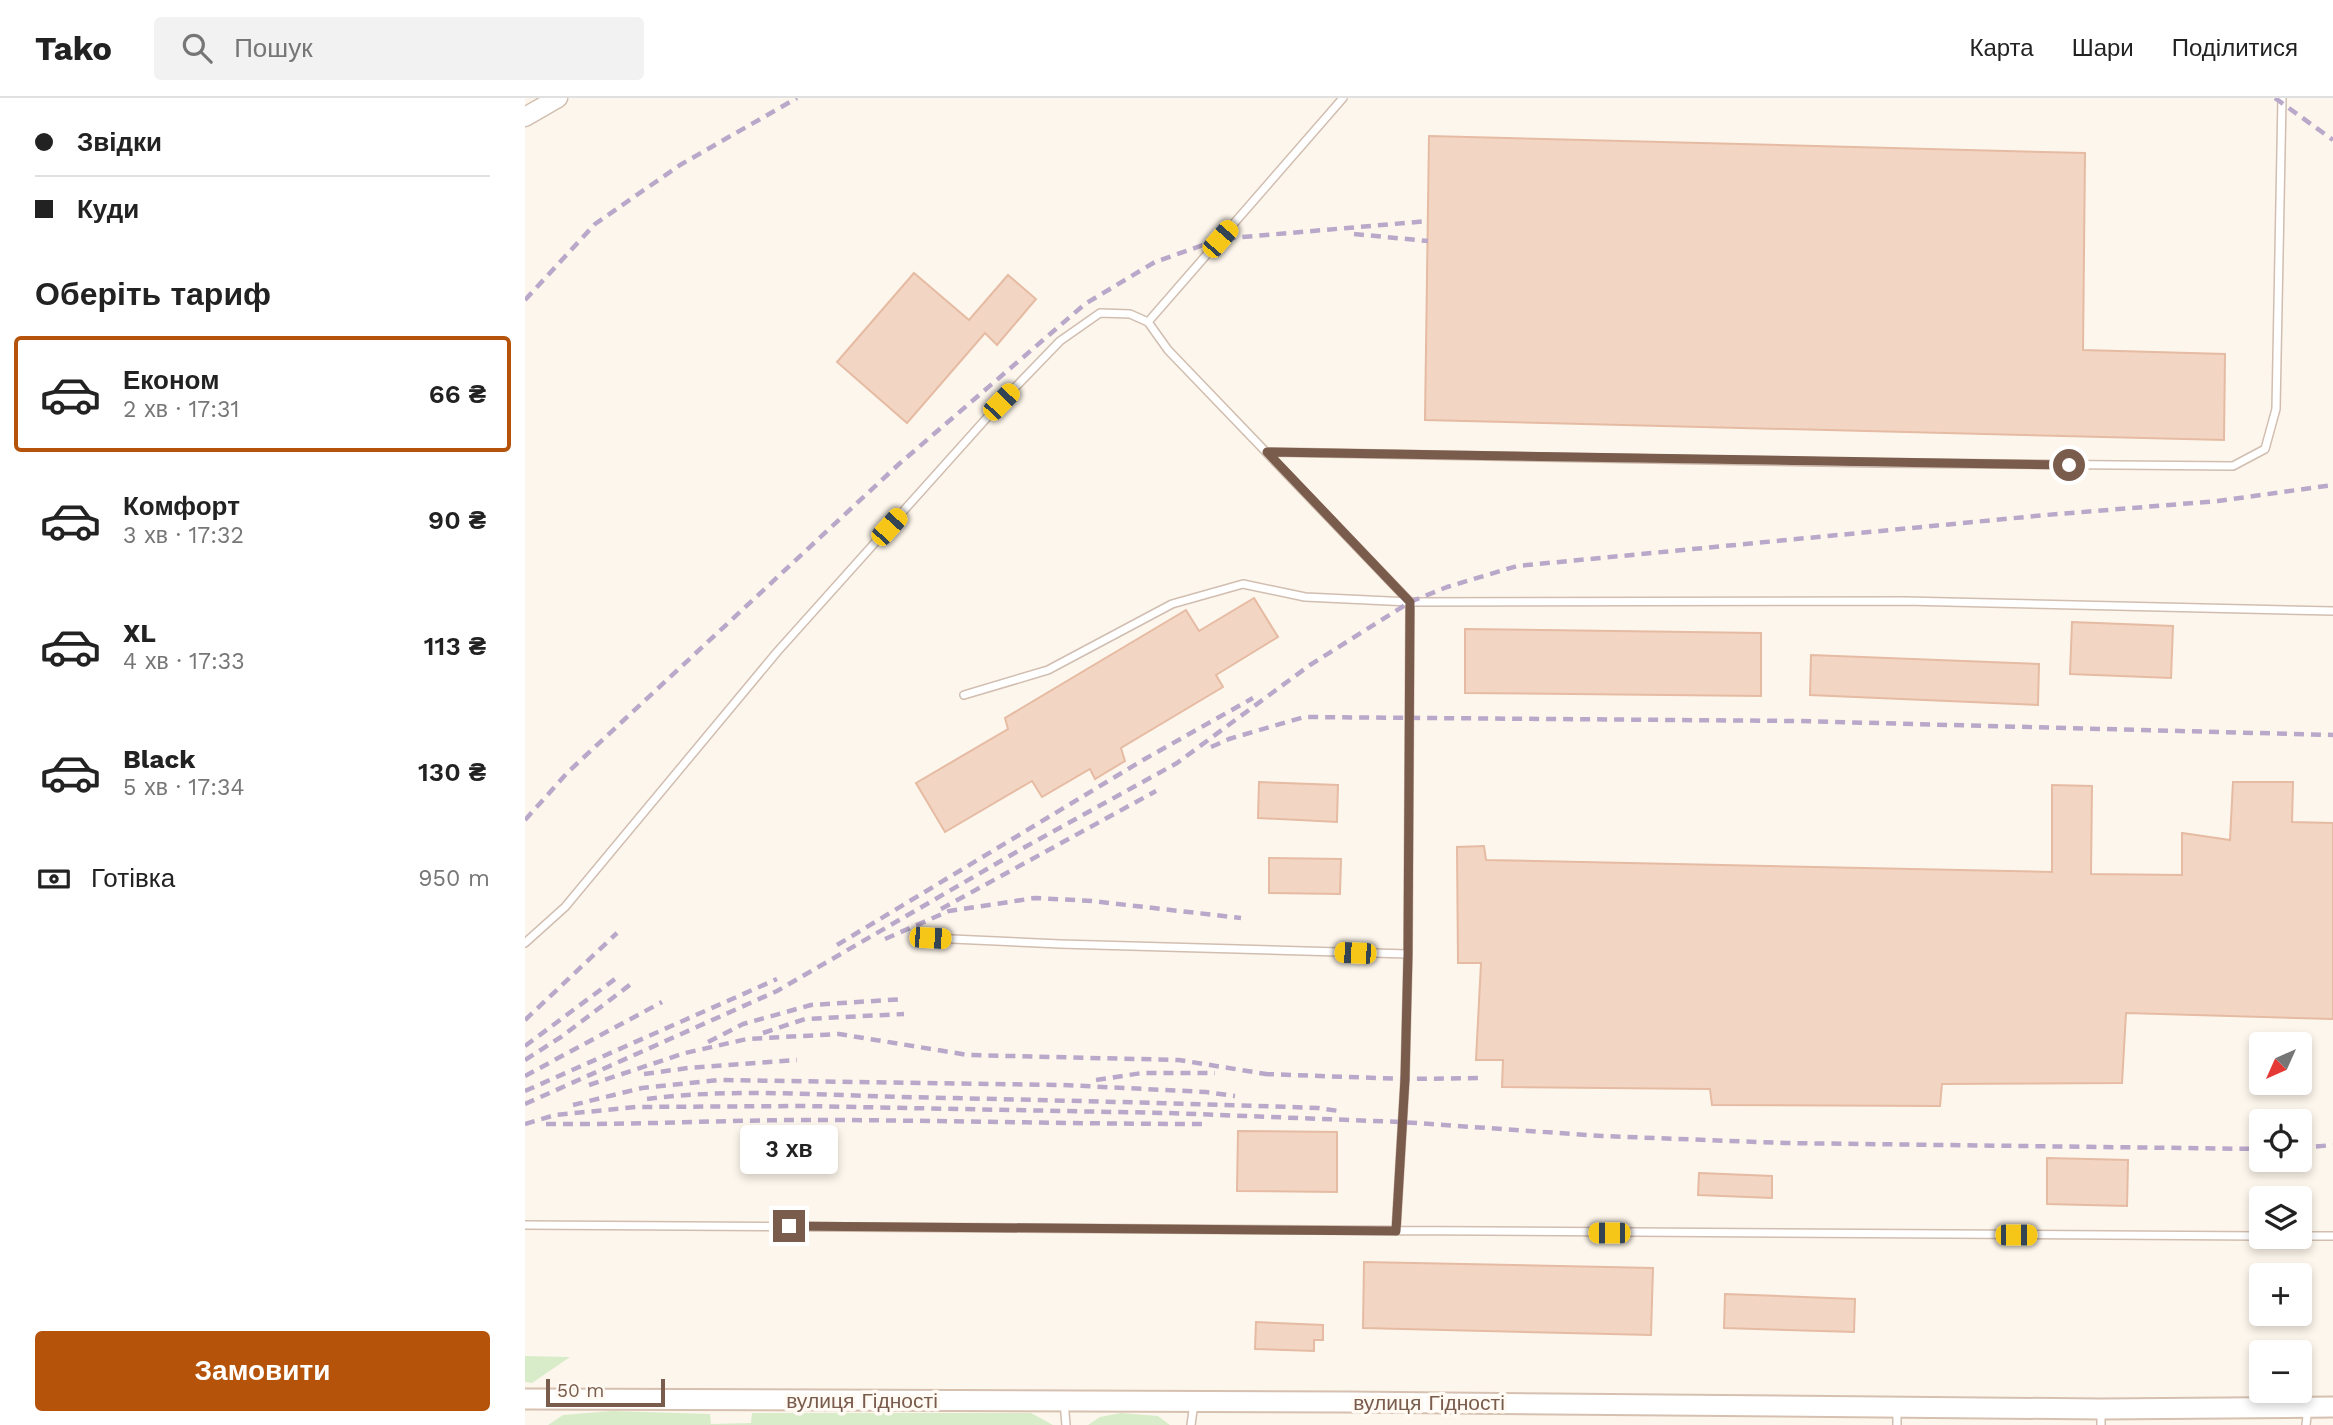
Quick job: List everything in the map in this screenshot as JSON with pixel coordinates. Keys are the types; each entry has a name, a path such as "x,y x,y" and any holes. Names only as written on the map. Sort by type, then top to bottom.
{"main road":[{"name":"вулиця Гідності","path":"525,1399 1195,1402 2101,1417 2307,1416 2333,1407"}],"street":[{"path":"525,117 558,98"}],"lane":[{"path":"1148,322 1343,98"},
{"path":"1267,452 1878,463 2233,466 2265,449 2276,409 2282,98"},
{"path":"525,943 565,907 777,652 1001,402 1060,341 1100,313 1130,314 1148,322 1168,350 1410,602 1408,954 1405,1079 1396,1231"},
{"path":"964,695 1048,670 1172,604 1243,584 1305,597 1410,602 1905,601 2333,611"},
{"path":"930,938 1074,945 1408,954"},
{"path":"525,1225 2249,1236"},
{"path":"2312,1236 2333,1236"},
{"path":"1064,1401 1066,1425"},
{"path":"1191,1425 1195,1402"}],"green space":[{"path":"525,1356 570,1357 532,1383 525,1382"},
{"path":"612,1411 710,1414 711,1424 751,1423 752,1413 1031,1413 1053,1425 548,1425 563,1415"},
{"path":"1121,1413 1158,1416 1170,1425 1088,1425 1100,1417"}],"building":[{"path":"1429,136 2085,153 2083,350 2225,354 2224,440 1425,420"},
{"path":"914,273 969,320 1008,275 1036,299 997,345 985,333 907,423 837,362"},
{"path":"1254,598 1278,637 1216,675 1223,687 1121,748 1125,761 1095,779 1090,769 1042,797 1032,781 945,832 916,783 1008,729 1005,718 1186,610 1199,631"},
{"path":"2072,622 2173,626 2171,678 2070,674"},
{"path":"1465,629 1761,633 1761,696 1465,693"},
{"path":"1811,655 2039,664 2038,705 1810,695"},
{"path":"1259,782 1338,785 1337,822 1258,818"},
{"path":"2233,782 2293,782 2292,822 2333,823 2333,1019 2126,1013 2122,1083 1942,1084 1940,1106 1712,1105 1710,1089 1502,1087 1503,1060 1476,1060 1481,963 1458,963 1457,847 1484,846 1486,860 2052,872 2052,785 2092,786 2091,874 2182,875 2182,833 2230,840"},
{"path":"1269,858 1341,859 1340,894 1269,893"},
{"path":"1238,1131 1337,1132 1337,1192 1237,1191"},
{"path":"2047,1158 2128,1160 2127,1206 2047,1204"},
{"path":"1699,1173 1772,1176 1772,1198 1698,1195"},
{"path":"1364,1262 1653,1268 1651,1335 1363,1328"},
{"path":"1725,1294 1855,1299 1854,1332 1724,1328"},
{"path":"1256,1322 1323,1325 1323,1340 1314,1340 1314,1351 1255,1349"}],"railway":[{"path":"525,300 595,224 680,165 797,98"},
{"path":"2275,98 2333,140"},
{"path":"525,820 568,772 899,464 1085,304 1155,262 1220,239 1428,221"},
{"path":"1354,234 1428,241"},
{"path":"525,1104 777,991 1025,847 1177,763 1310,665 1410,602 1447,587 1517,566 2218,501 2333,485"},
{"path":"837,945 1143,760 1253,698"},
{"path":"1211,747 1304,717 1798,721 2333,735"},
{"path":"941,909 1156,791"},
{"path":"885,939 949,911 1035,898 1092,901 1241,918"},
{"path":"525,1020 617,933"},
{"path":"525,1046 619,976"},
{"path":"525,1091 777,979"},
{"path":"525,1060 561,1037 631,984"},
{"path":"708,1042 743,1024 811,1005 904,999"},
{"path":"525,1076 662,1002"},
{"path":"763,1033 805,1019 904,1014"},
{"path":"589,1085 685,1053 747,1039 839,1034 968,1055 1179,1060 1272,1075"},
{"path":"644,1074 797,1060"},
{"path":"1096,1080 1142,1073 1215,1073"},
{"path":"1264,1074 1405,1079 1484,1078"},
{"path":"573,1105 642,1088 718,1080 1063,1085 1206,1092 1235,1096"},
{"path":"647,1099 774,1093 1266,1106 1339,1111"},
{"path":"525,1124 555,1115 636,1107 803,1106 1168,1113 1401,1122 1602,1136 1784,1143 2249,1149"},
{"path":"546,1124 805,1120 1207,1124"},
{"path":"2312,1147 2333,1145"}],"route":[{"path":"789,1226 1396,1231 1405,1079 1408,954 1410,602 1267,452 2069,465"}]}
